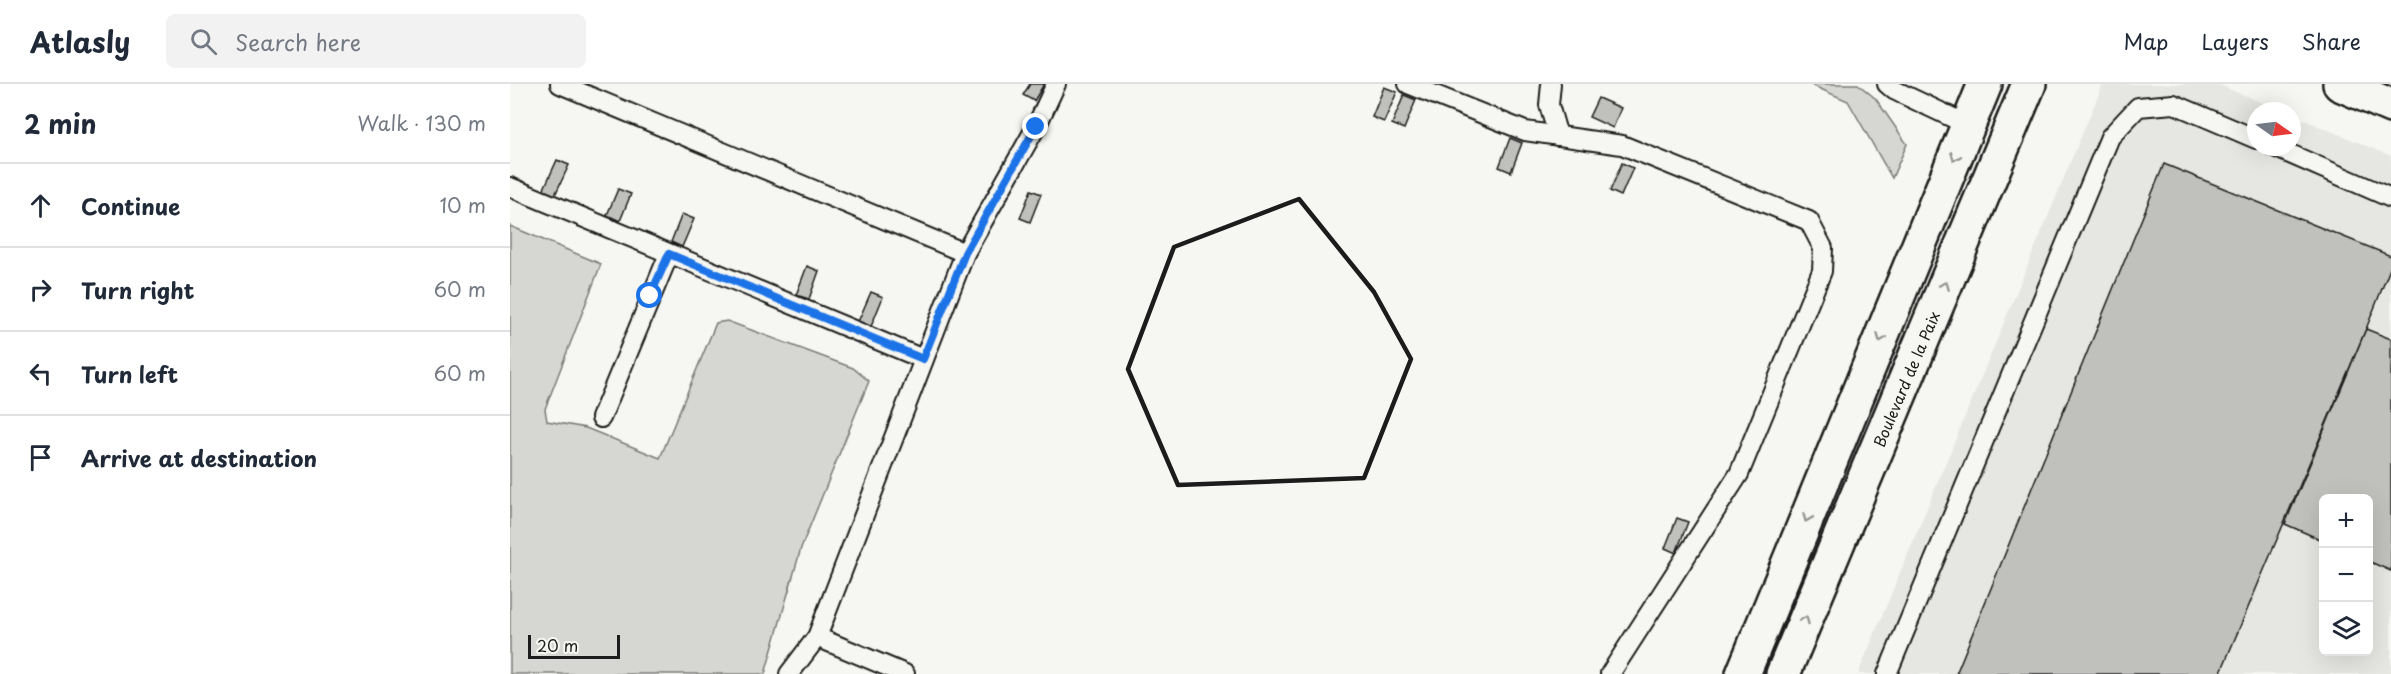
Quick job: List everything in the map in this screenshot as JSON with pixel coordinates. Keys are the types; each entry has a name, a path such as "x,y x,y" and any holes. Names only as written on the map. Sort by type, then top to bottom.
{"main road":[{"path":"1743,674 1985,84"},
{"name":"Boulevard de la Paix","path":"1783,674 2029,84"},
{"path":"2340,84 2391,106"}],"lane":[{"path":"560,84 965,253"},
{"path":"789,674 817,637 965,253 1036,127 1056,84"},
{"path":"1407,84 1526,131 1622,145 1809,221 1823,248 1822,270 1739,474 1610,674"},
{"path":"1551,84 1549,105 1558,136"},
{"path":"1887,84 1894,90 1968,125"},
{"path":"1887,674 2110,137 2138,107 2174,104 2247,135"},
{"path":"2295,156 2391,198"},
{"path":"510,187 923,359"},
{"path":"601,418 669,254"},
{"path":"817,637 905,674"}],"highlighted area":[{"path":"1299,199 1374,292 1411,359 1364,478 1178,485 1128,369 1174,247"}],"shaded area":[{"path":"1809,84 1858,84 1876,99 1907,144 1892,178 1848,101"},
{"path":"2103,84 2217,84 2260,102 2247,102 2247,156 2301,156 2301,119 2391,156 2391,674 1858,674"},
{"path":"510,226 601,264 545,409 547,421 586,428 660,458 716,323 727,321 853,368 869,381 801,548 765,674 510,674"}],"building":[{"path":"1030,84 1044,84 1034,101 1023,95"},
{"path":"1384,87 1397,92 1384,122 1372,117"},
{"path":"1404,95 1416,100 1404,129 1392,124"},
{"path":"1598,98 1621,108 1613,128 1589,117"},
{"path":"1510,138 1522,143 1511,172 1499,167"},
{"path":"557,160 569,165 554,197 542,193"},
{"path":"1622,163 1633,168 1621,196 1610,191"},
{"path":"2164,164 2391,256 2391,266 2366,329 2220,674 1956,674"},
{"path":"618,189 631,194 620,221 607,215"},
{"path":"1031,190 1041,194 1030,222 1020,218"},
{"path":"682,214 694,219 682,247 671,242"},
{"path":"807,266 819,271 809,299 796,295"},
{"path":"871,292 883,297 870,329 857,324"},
{"path":"2366,329 2391,339 2391,571 2373,563 2373,494 2319,494 2319,539 2285,524"},
{"path":"1677,518 1688,522 1676,553 1665,548"}],"route":[{"path":"650,296 669,254 923,359 965,253 1036,127"}]}
